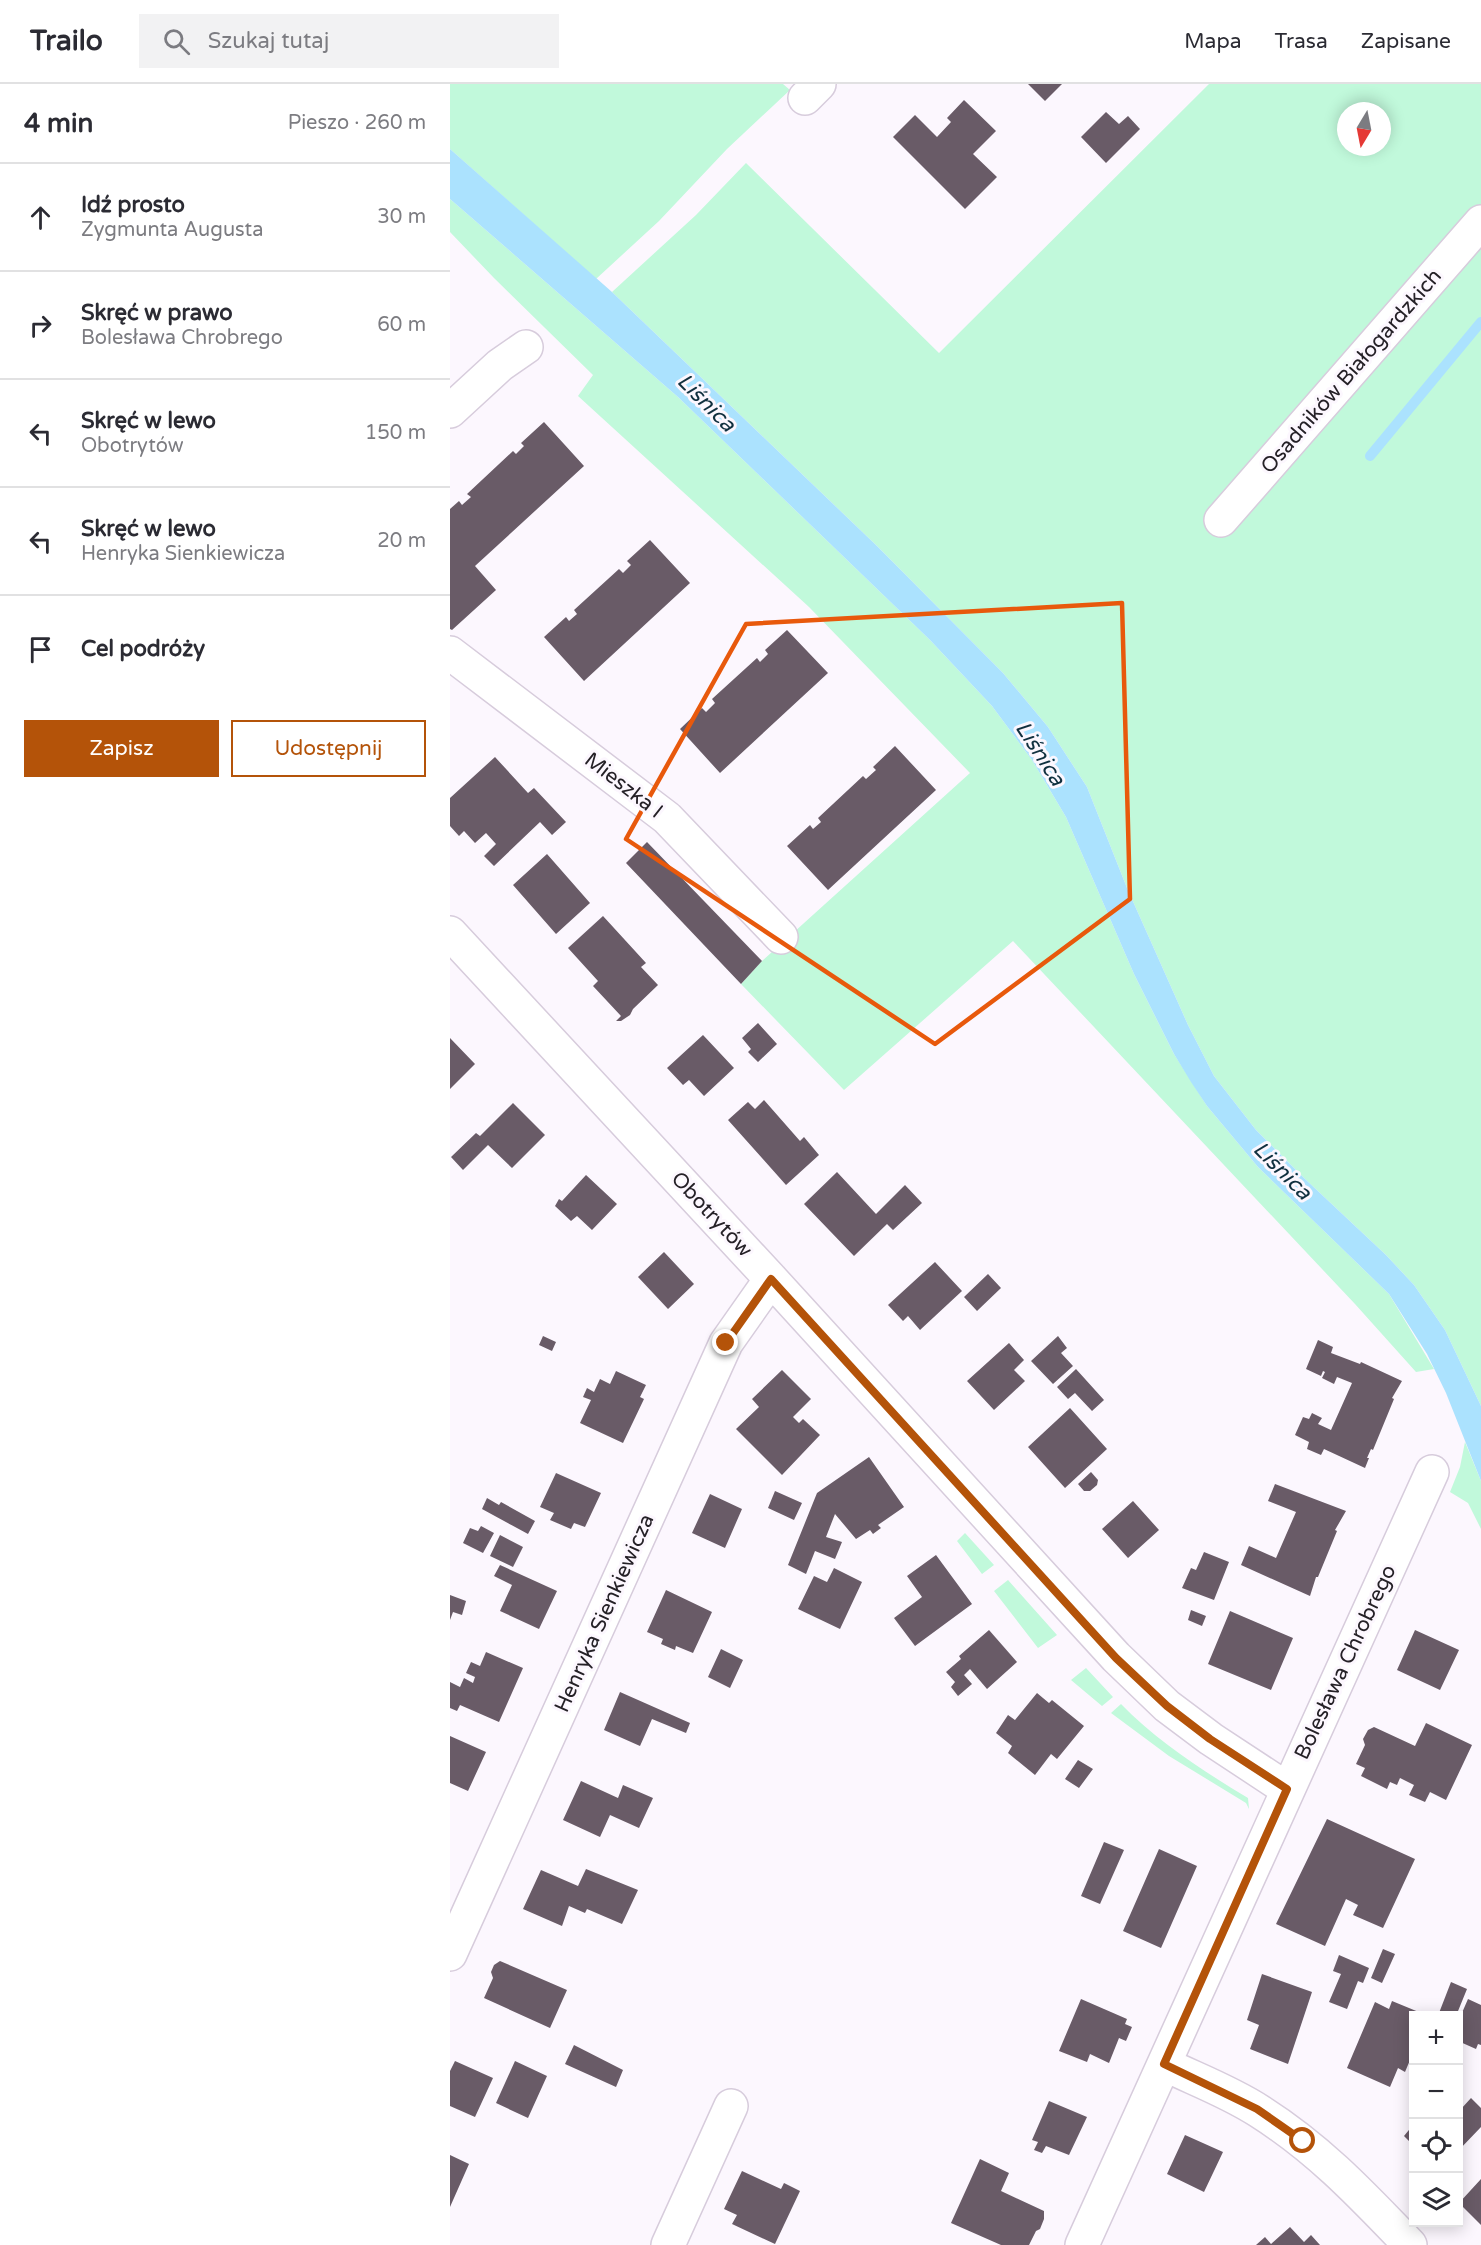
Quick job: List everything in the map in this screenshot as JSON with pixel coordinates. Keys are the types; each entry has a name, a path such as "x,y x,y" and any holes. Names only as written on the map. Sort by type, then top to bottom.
{"street":[{"name":"Osadników Białogardzkich","path":"1221,520 1481,222"},
{"path":"450,411 501,365 526,347"},
{"name":"Mieszka I","path":"450,653 668,818 781,937"},
{"name":"Obotrytów","path":"450,933 771,1279 1116,1658 1167,1706 1210,1739 1287,1789"},
{"name":"Henryka Sienkiewicza","path":"450,1954 726,1343 771,1279"},
{"name":"Bolesława Chrobrego","path":"1082,2245 1432,1473"},
{"path":"1164,2064 1257,2109 1303,2141 1343,2175 1410,2245"},
{"path":"668,2245 731,2106"}],"highlighted area":[{"path":"1122,603 1130,899 935,1044 626,839 746,624"}],"green space":[{"path":"450,84 783,84 790,90 727,149 659,221 596,279 450,149"},
{"path":"1209,84 1481,84 1481,1406 1445,1330 1414,1285 1386,1255 1256,1130 1214,1076 1188,1025 1127,888 1087,787 1048,727 1003,673 877,546 612,292 696,215 746,163 939,353"},
{"path":"450,199 678,397 930,640 992,706 1032,760 1066,817 1134,974 1174,1054 1207,1106 1258,1167 1389,1294 1434,1369 1416,1372 1355,1304 1013,941 844,1090 741,984 762,961 970,773 809,607 578,396 593,375 450,232"},
{"path":"1465,1442 1481,1481 1481,1529 1468,1503 1450,1492 1460,1467"},
{"path":"965,1533 994,1565 982,1574 957,1541"},
{"path":"1008,1580 1057,1635 1038,1648 994,1591"},
{"path":"1086,1668 1113,1697 1102,1706 1071,1680"},
{"path":"1121,1704 1181,1755 1248,1798 1249,1809 1246,1803 1169,1756 1111,1713"}],"water":[{"name":"Liśnica","path":"450,149 612,292 877,546 1003,673 1048,727 1087,787 1127,888 1188,1025 1214,1076 1256,1130 1386,1255 1414,1285 1445,1330 1481,1406 1481,1481 1446,1393 1427,1354 1389,1294 1258,1167 1207,1106 1191,1082 1174,1054 1134,974 1066,817 1032,760 992,706 930,640 678,397 450,199"}],"building":[{"path":"1028,84 1062,84 1045,101"},
{"path":"964,100 996,131 973,154 997,177 965,209 893,137 915,115 937,137 951,122 947,118"},
{"path":"1106,112 1119,124 1128,116 1140,129 1106,163 1081,137"},
{"path":"544,422 584,466 475,566 496,590 452,630 450,629 450,509 459,501 462,505 471,497 467,494 513,451 516,454 524,446 521,443"},
{"path":"650,540 690,583 584,681 544,637 566,617 569,621 577,614 574,610 619,569 623,573 631,565 627,561"},
{"path":"787,630 828,673 720,773 680,729 702,708 706,712 715,703 712,699 757,658 760,662 768,654 765,650"},
{"path":"895,746 936,790 828,890 787,846 810,825 813,829 821,822 818,818 863,776 866,779 876,770 873,767"},
{"path":"495,757 528,793 534,788 566,822 552,835 540,822 494,866 484,856 496,844 486,833 475,843 464,831 459,836 450,826 450,798"},
{"path":"647,842 762,961 741,984 626,863"},
{"path":"547,854 590,903 556,934 513,885"},
{"path":"603,916 646,963 641,967 658,985 633,1009 630,1015 621,1021 616,1021 621,1016 593,986 598,981 568,948"},
{"path":"758,1023 777,1044 758,1062 748,1052 751,1049 742,1038"},
{"path":"703,1035 734,1068 704,1096 689,1080 683,1085 667,1068"},
{"path":"450,1038 475,1064 450,1089"},
{"path":"764,1100 800,1141 804,1137 819,1155 786,1185 728,1120 748,1102 755,1109"},
{"path":"513,1103 545,1135 512,1168 488,1145 463,1170 451,1157 476,1133 480,1136"},
{"path":"837,1172 876,1214 905,1185 922,1203 893,1230 887,1224 854,1256 804,1204"},
{"path":"586,1175 617,1204 592,1230 577,1216 571,1221 555,1206 559,1199 562,1201"},
{"path":"664,1252 694,1284 668,1309 638,1277"},
{"path":"935,1262 962,1291 920,1330 908,1316 903,1321 888,1305"},
{"path":"988,1274 1001,1288 977,1311 964,1297"},
{"path":"543,1336 556,1342 552,1351 539,1345"},
{"path":"1058,1336 1067,1348 1061,1353 1073,1366 1053,1384 1031,1361"},
{"path":"1318,1340 1333,1347 1331,1353 1360,1364 1361,1362 1402,1381 1392,1398 1394,1399 1373,1450 1371,1449 1367,1458 1369,1458 1365,1468 1324,1449 1321,1455 1307,1449 1309,1442 1295,1435 1303,1417 1309,1419 1312,1413 1322,1418 1318,1424 1331,1430 1352,1383 1337,1377 1334,1384 1322,1378 1325,1372 1323,1371 1321,1376 1306,1369"},
{"path":"1009,1343 1024,1360 1014,1370 1025,1381 994,1410 967,1381"},
{"path":"1076,1369 1104,1400 1092,1411 1075,1393 1068,1399 1057,1387"},
{"path":"782,1370 811,1399 793,1417 799,1423 803,1419 820,1435 782,1475 736,1429 759,1407 752,1399"},
{"path":"616,1371 646,1385 640,1397 644,1399 623,1443 580,1423 591,1400 583,1397 587,1388 594,1392 600,1379 610,1384"},
{"path":"1070,1408 1107,1449 1065,1488 1028,1447"},
{"path":"869,1457 904,1507 878,1525 881,1528 873,1534 870,1530 856,1539 835,1514 826,1537 842,1542 835,1559 815,1551 806,1574 788,1565 817,1493"},
{"path":"1091,1472 1098,1480 1097,1485 1090,1491 1084,1491 1078,1484"},
{"path":"556,1473 601,1493 585,1527 574,1523 571,1529 550,1520 554,1513 540,1507"},
{"path":"1275,1484 1346,1511 1335,1530 1337,1531 1310,1596 1241,1565 1249,1546 1276,1558 1296,1512 1268,1501"},
{"path":"775,1491 802,1503 794,1520 768,1508"},
{"path":"710,1494 742,1509 725,1548 692,1533"},
{"path":"487,1498 499,1505 501,1502 535,1521 528,1534 482,1509"},
{"path":"1133,1501 1159,1530 1128,1558 1102,1529"},
{"path":"481,1526 494,1533 483,1553 463,1543 470,1528 478,1531"},
{"path":"500,1535 523,1547 513,1567 490,1556"},
{"path":"1204,1552 1229,1562 1214,1600 1182,1588 1191,1568 1196,1570"},
{"path":"936,1555 972,1604 915,1646 894,1618 922,1597 907,1576"},
{"path":"500,1565 557,1591 539,1629 500,1611 512,1585 494,1576"},
{"path":"834,1568 862,1582 840,1629 798,1609 814,1576 827,1582"},
{"path":"666,1590 712,1612 693,1653 676,1646 675,1650 661,1644 663,1639 647,1632"},
{"path":"450,1595 466,1601 462,1615 453,1612 450,1620"},
{"path":"1191,1610 1206,1616 1202,1626 1188,1620"},
{"path":"1230,1611 1293,1638 1271,1690 1208,1664"},
{"path":"989,1630 1017,1662 987,1689 970,1669 964,1675 972,1684 958,1696 951,1687 955,1682 946,1672 961,1659 959,1656"},
{"path":"1415,1630 1459,1650 1440,1690 1397,1670"},
{"path":"721,1649 743,1660 730,1688 708,1677"},
{"path":"486,1652 523,1668 499,1722 460,1705 457,1711 450,1708 450,1682 460,1687 464,1678 473,1683 475,1677 466,1673 471,1662 480,1666"},
{"path":"620,1692 690,1723 686,1733 652,1719 640,1746 604,1730"},
{"path":"1037,1693 1049,1703 1052,1700 1084,1726 1057,1759 1051,1754 1035,1775 1008,1753 1012,1746 996,1733 1008,1715 1015,1720"},
{"path":"1426,1723 1472,1745 1446,1800 1430,1792 1425,1802 1409,1795 1414,1785 1400,1778 1397,1785 1390,1782 1387,1789 1361,1776 1365,1768 1356,1764 1365,1745 1363,1739 1368,1730 1374,1727 1415,1746"},
{"path":"450,1736 486,1752 468,1791 450,1783"},
{"path":"1078,1760 1093,1769 1079,1788 1065,1779"},
{"path":"581,1781 618,1798 623,1785 653,1798 639,1828 610,1815 600,1837 563,1820"},
{"path":"1327,1819 1415,1859 1383,1928 1353,1915 1358,1905 1346,1899 1325,1946 1276,1924"},
{"path":"1104,1842 1124,1850 1100,1904 1081,1896"},
{"path":"1159,1849 1197,1866 1161,1948 1123,1931"},
{"path":"586,1869 638,1890 622,1924 587,1909 585,1913 569,1906 562,1926 523,1909 541,1870 578,1886"},
{"path":"1383,1949 1395,1954 1382,1983 1371,1978"},
{"path":"1339,1955 1369,1968 1363,1983 1358,1981 1347,2009 1329,2002 1341,1974 1333,1971"},
{"path":"500,1961 567,1990 550,2028 484,1998 493,1978 491,1972 494,1965"},
{"path":"1262,1974 1312,1992 1288,2064 1250,2049 1259,2025 1247,2020"},
{"path":"1451,1982 1467,1989 1458,2011 1440,2011"},
{"path":"1081,1999 1127,2019 1125,2024 1132,2027 1126,2041 1119,2038 1109,2063 1090,2054 1087,2062 1059,2051"},
{"path":"1468,1999 1481,2005 1481,2045 1478,2044 1476,2049 1463,2043 1463,2011"},
{"path":"1392,2001 1416,2011 1409,2011 1409,2062 1405,2072 1398,2068 1390,2087 1347,2068 1375,2002 1389,2009"},
{"path":"574,2045 623,2070 616,2087 565,2064"},
{"path":"455,2061 493,2078 475,2117 450,2106 450,2071"},
{"path":"515,2061 547,2076 528,2118 496,2103"},
{"path":"1471,2098 1481,2108 1481,2127 1463,2146 1463,2119 1463,2107"},
{"path":"1049,2101 1087,2117 1069,2155 1046,2146 1042,2153 1034,2150 1038,2142 1032,2140"},
{"path":"1409,2130 1409,2141 1404,2136"},
{"path":"1185,2135 1223,2152 1204,2192 1167,2174"},
{"path":"450,2155 469,2164 450,2207"},
{"path":"980,2159 1009,2173 1001,2191 1044,2211 1040,2229 1036,2231 1029,2245 1001,2245 951,2223"},
{"path":"742,2171 781,2189 784,2183 800,2191 775,2244 732,2224 737,2215 724,2209"},
{"path":"1481,2179 1481,2225 1463,2207 1463,2199"},
{"path":"1290,2227 1304,2242 1311,2235 1320,2245 1256,2245 1265,2237 1271,2244"}],"waterway":[{"path":"1370,456 1481,322"}],"route":[{"path":"726,1343 771,1279 1116,1658 1167,1706 1210,1739 1287,1789 1164,2064 1257,2109 1303,2141"}]}
